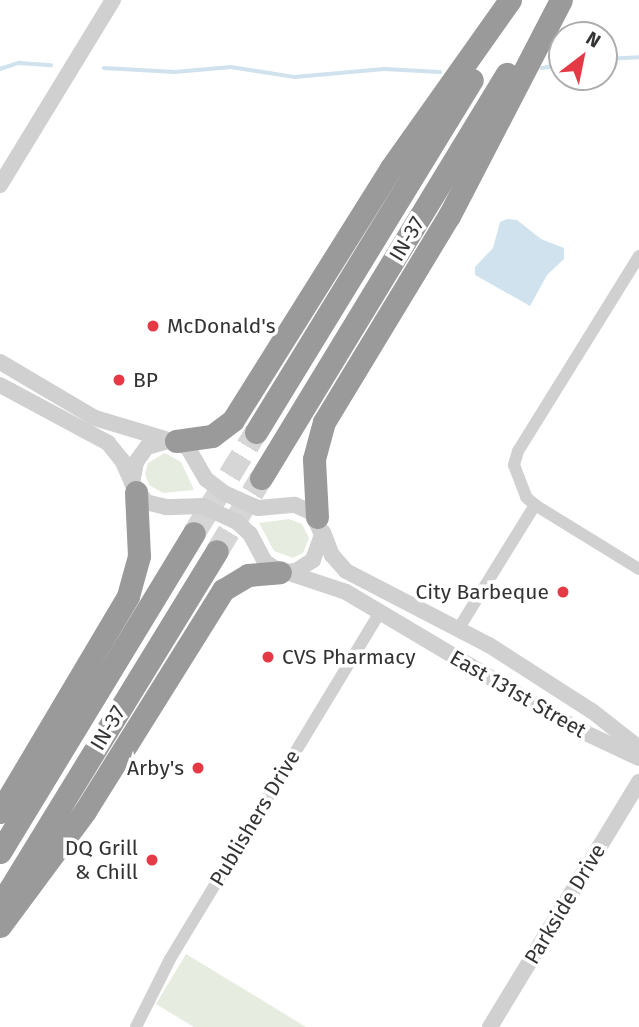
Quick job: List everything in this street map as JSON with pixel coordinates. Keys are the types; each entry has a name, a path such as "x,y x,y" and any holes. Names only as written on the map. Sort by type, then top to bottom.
{"highway":[{"name":"IN-37","path":"256,432 489,52 512,0"},
{"path":"171,440 212,436 233,420 372,198 512,0"},
{"name":"IN-37","path":"261,478 552,0"},
{"path":"319,522 314,459 329,411 449,215 561,0"},
{"path":"0,812 128,596 139,556 134,487"},
{"name":"IN-37","path":"0,852 194,533"},
{"name":"IN-37","path":"0,905 217,551"},
{"path":"0,926 85,811 220,594 242,577 284,572"}],"street":[{"path":"0,185 113,0"},
{"path":"639,256 518,451 516,473 526,497 535,505 639,569"},
{"path":"0,362 95,418 171,440 192,453 209,482 258,508 295,505 319,522 321,541 313,559 284,572 265,562 245,529 195,504 158,506 134,487 122,460 108,443 0,385"},
{"path":"134,487 142,452 171,440"},
{"path":"459,628 535,505"},
{"name":"East 131st Street","path":"319,522 331,555 346,571 459,628 581,704 639,748"},
{"name":"East 131st Street","path":"284,572 334,587 573,727 639,758"},
{"name":"Publishers Drive","path":"136,1027 170,959 380,612"},
{"name":"Parkside Drive","path":"490,1027 639,782"}],"shaded area":[{"path":"165,453 181,462 194,490 163,493 149,485 145,474 148,463"},
{"path":"289,519 302,524 309,538 303,553 293,558 274,551 259,523"},
{"path":"186,954 306,1027 194,1027 156,1004"}],"water":[{"path":"507,219 517,220 541,239 564,248 564,259 547,275 530,306 475,275 475,267 493,248 500,222"}],"waterway":[{"path":"618,58 639,57"},
{"path":"0,69 19,63 51,65"},
{"path":"104,68 175,72 231,67 295,77 384,69 440,72"},
{"path":"542,68 548,67"}],"tunnel":[{"path":"194,533 256,432"},
{"path":"217,551 261,478"}],"place":[{"name":"McDonald's","path":"153,326"},
{"name":"BP","path":"119,380"},
{"name":"City Barbeque","path":"563,592"},
{"name":"CVS Pharmacy","path":"268,657"},
{"name":"Arby's","path":"198,768"},
{"name":"DQ Grill & Chill","path":"152,860"}]}
